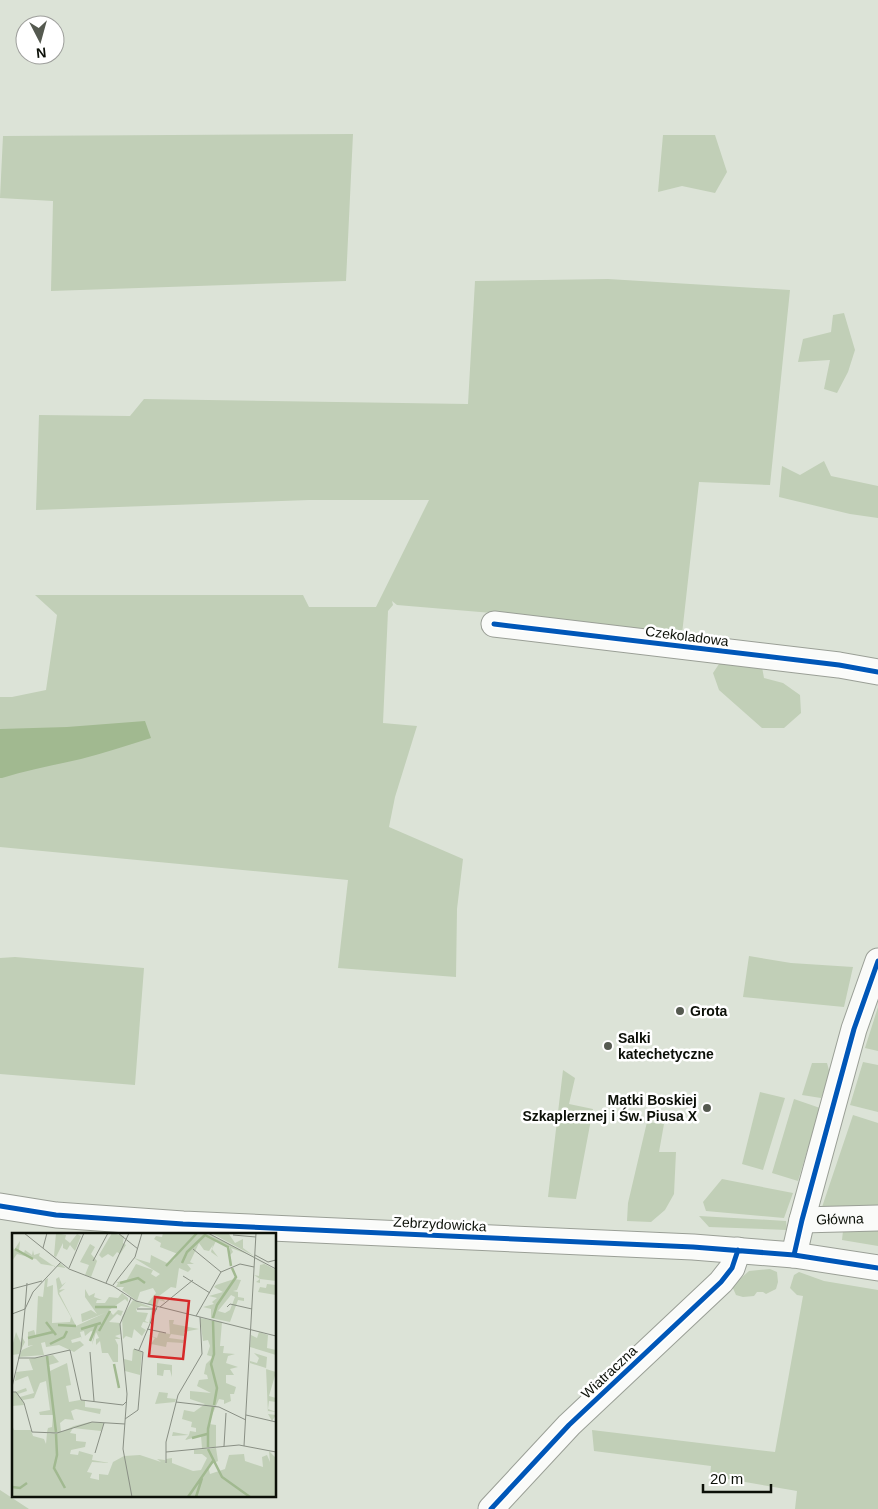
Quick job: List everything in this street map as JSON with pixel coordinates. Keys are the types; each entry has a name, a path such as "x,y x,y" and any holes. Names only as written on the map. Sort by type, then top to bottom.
{"street":[{"name":"Czekoladowa","path":"494,624 839,665 878,672"},
{"path":"794,1255 854,1029 878,961"},
{"name":"Zebrzydowicka","path":"0,1206 56,1215 183,1224 738,1250 794,1255 878,1268"},
{"name":"Główna","path":"802,1220 878,1218"},
{"name":"Wiatraczna","path":"491,1509 569,1425 721,1282 732,1268 738,1250"}],"shaded area":[{"path":"353,134 346,281 51,291 53,201 0,198 3,136"},
{"path":"663,135 715,135 727,172 715,193 682,186 658,192"},
{"path":"608,279 790,290 770,485 699,482 682,634 492,613 397,605 392,601 393,605 388,611 383,723 417,726 395,797 389,827 463,859 457,909 456,977 338,968 348,880 0,847 0,697 12,697 46,690 57,615 35,595 303,595 309,607 376,607 429,500 309,500 36,510 39,415 130,416 144,399 468,404 475,281"},
{"path":"844,313 855,350 848,372 837,393 824,389 830,360 798,362 803,339 831,332 833,315"},
{"path":"824,461 831,476 878,486 878,518 850,514 779,497 782,466 800,475"},
{"path":"723,658 762,667 764,678 783,683 800,695 801,713 784,728 762,728 719,690 713,673"},
{"path":"145,721 151,738 81,759 0,778 0,729 67,727"},
{"path":"749,956 791,963 853,967 844,1007 743,997"},
{"path":"15,957 144,968 135,1085 0,1074 0,958"},
{"path":"878,1007 878,1051 865,1048"},
{"path":"863,1062 878,1065 878,1112 850,1105"},
{"path":"812,1063 827,1063 830,1074 821,1098 802,1095"},
{"path":"563,1070 575,1078 569,1104 593,1109 576,1199 548,1197"},
{"path":"760,1092 785,1098 763,1170 742,1164"},
{"path":"794,1099 820,1108 798,1181 772,1173"},
{"path":"853,1115 878,1123 878,1213 819,1216"},
{"path":"647,1122 664,1124 659,1152 676,1152 674,1194 665,1210 651,1222 627,1221 628,1203"},
{"path":"722,1179 793,1193 784,1218 706,1211 703,1202"},
{"path":"699,1216 786,1221 787,1230 709,1227"},
{"path":"878,1226 878,1246 842,1240 843,1231"},
{"path":"770,1269 777,1272 778,1282 776,1289 766,1294 757,1292 754,1296 743,1297 736,1295 732,1286 749,1271"},
{"path":"799,1272 824,1281 878,1290 878,1509 795,1509 797,1491 710,1476 711,1466 594,1451 592,1430 775,1452 803,1296 797,1295 790,1288 794,1275"},
{"path":"0,1490 29,1509 0,1509"}],"cycle path":[{"path":"494,624 839,665 878,672"},
{"path":"794,1255 854,1029 878,961"},
{"path":"0,1206 56,1215 183,1224 693,1247 794,1255 878,1268"},
{"path":"491,1509 569,1425 721,1282 732,1268 738,1250"}],"place":[{"name":"Grota","path":"680,1011"},
{"name":"Salki katechetyczne","path":"608,1046"},
{"name":"Matki Boskiej Szkaplerznej i Św. Piusa X","path":"707,1108"}]}
